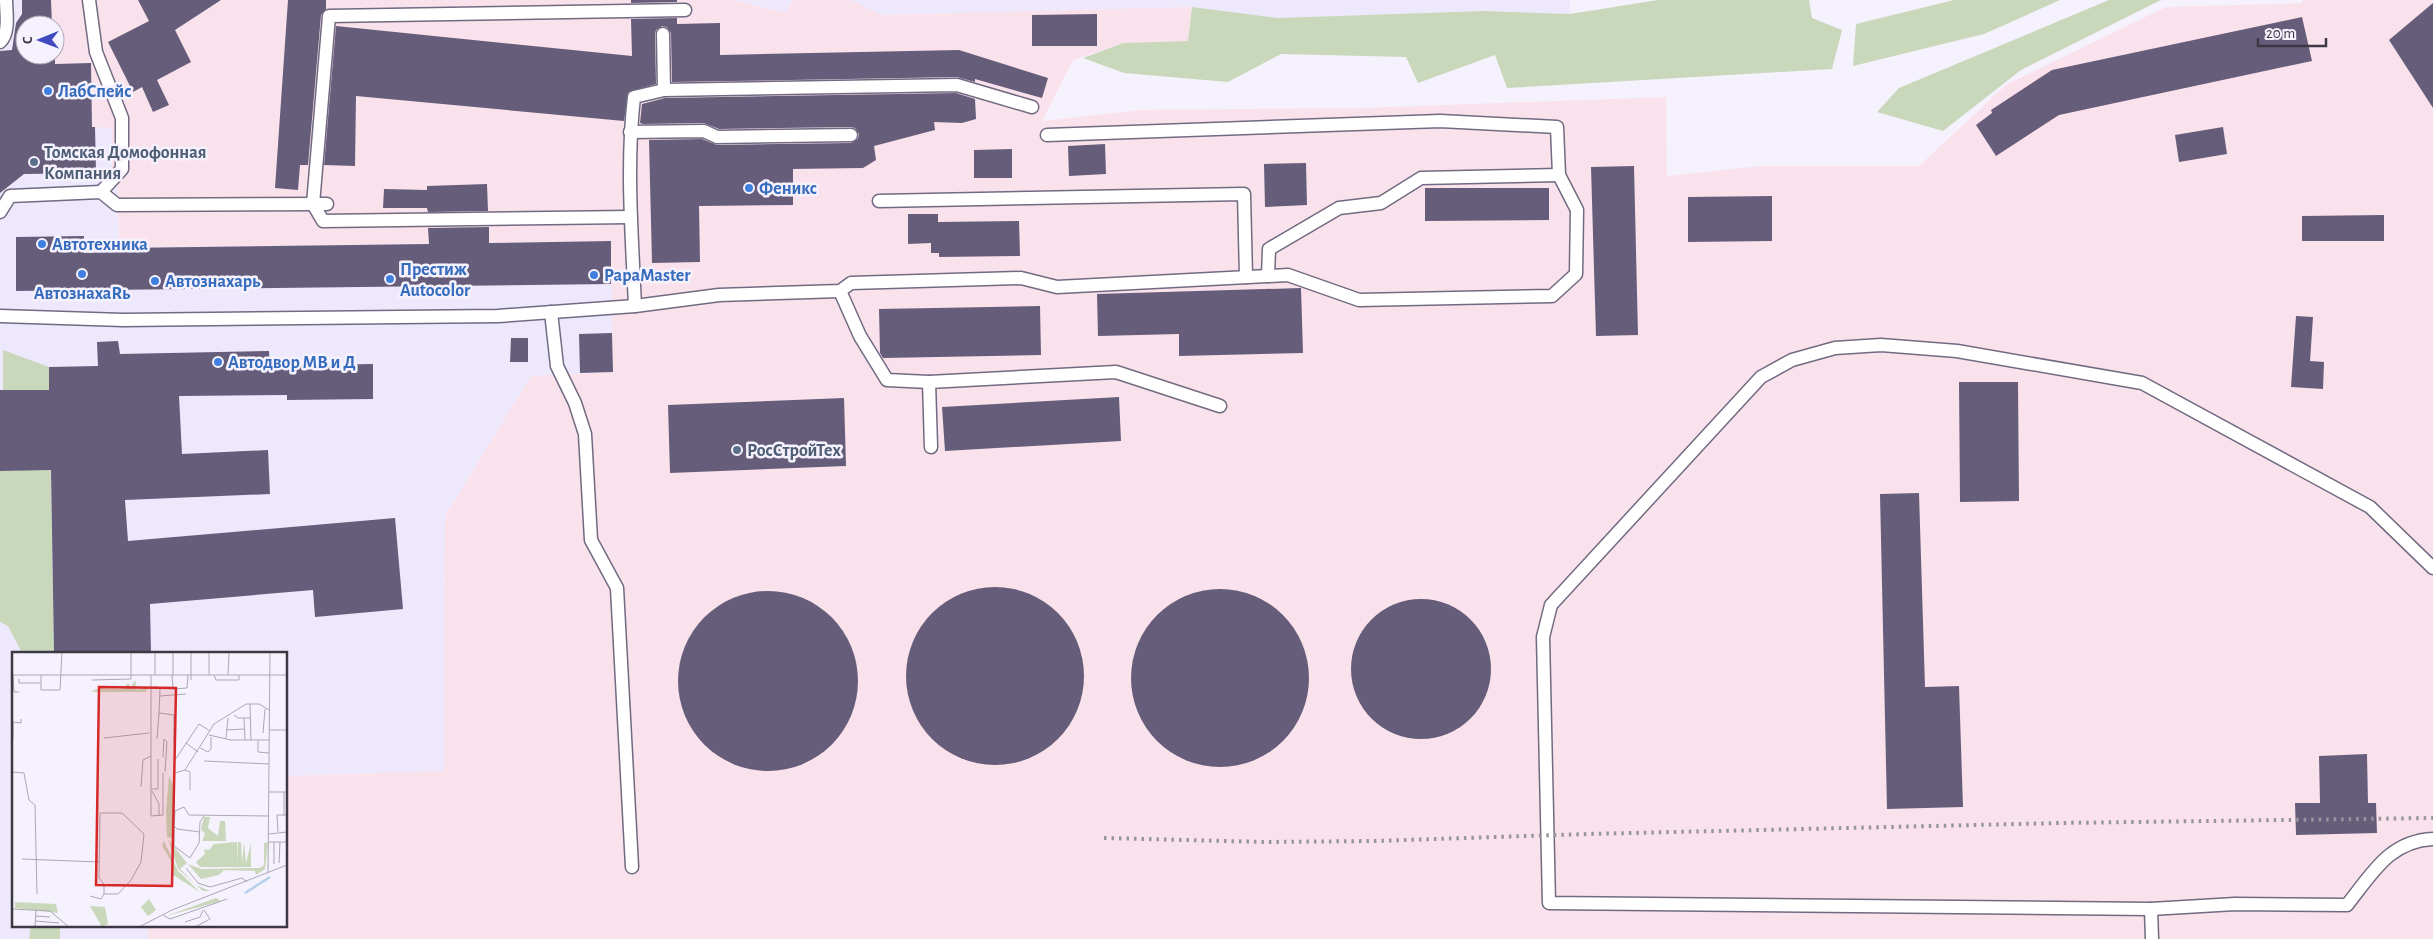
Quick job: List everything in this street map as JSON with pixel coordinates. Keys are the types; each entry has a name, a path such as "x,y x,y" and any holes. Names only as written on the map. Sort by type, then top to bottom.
{"lane":[{"path":"0,42 5,38 6,0"},
{"path":"90,0 96,52 122,118 122,169 101,192"},
{"path":"630,217 324,221 313,204 329,16 685,10"},
{"path":"663,34 664,90"},
{"path":"635,306 630,217 630,132 634,97 664,90 957,85 1032,107"},
{"path":"0,316 133,320 498,316 635,306 719,295 840,291 851,283 1021,278 1057,287 1288,275 1359,300 1552,296 1576,274 1577,210 1559,175 1557,127 1440,121 1047,135"},
{"path":"630,132 704,131 717,136 851,135"},
{"path":"1268,276 1269,248 1338,208 1381,204 1421,178 1559,175"},
{"path":"0,212 10,196 101,192 117,205 327,204"},
{"path":"879,201 1244,194 1246,277"},
{"path":"840,291 860,336 887,380 929,382 1116,372 1220,406"},
{"path":"551,312 558,366 575,403 585,434 591,540 617,588 632,867"},
{"path":"2433,568 2370,507 2142,383 1957,351 1881,345 1835,348 1792,360 1761,377 1551,605 1543,636 1549,903 2151,909 2235,904 2347,905 2390,852 2417,840 2433,839"},
{"path":"929,382 931,447"},
{"path":"2151,909 2152,939"}],"shaded area":[{"path":"0,0 51,0 52,15 15,15 15,65 91,63 92,127 112,127 112,169 118,190 342,245 611,241 613,372 531,376 445,516 444,771 288,776 288,652 12,652 12,926 137,926 148,930 149,939 0,939"},
{"path":"51,0 734,0 786,13 792,0 851,0 881,15 1192,7 1188,41 1123,43 1073,60 1042,121 1139,110 1363,108 1666,97 1667,176 1762,166 1919,166 2006,85 2166,7 2302,3 2303,0 2433,0 2433,939 149,939 148,930 137,926 288,926 288,776 444,771 445,516 531,376 613,372 611,241 119,248 118,190 112,169 112,128 92,127 91,63 65,64 65,15 52,15"},
{"path":"734,0 792,0 786,13"},
{"path":"851,0 1570,0 1570,14 1484,11 1278,18 1192,7 881,15"}],"green space":[{"path":"1658,0 1809,0 1812,18 1842,30 1832,69 1507,88 1495,55 1418,83 1406,57 1281,54 1228,82 1124,73 1083,58 1123,43 1188,41 1192,7 1278,18 1484,11 1570,14"},
{"path":"1954,0 2060,0 1984,34 1853,66 1856,24"},
{"path":"2109,0 2161,0 2021,70 1943,131 1877,112 1899,88"},
{"path":"3,350 49,367 54,652 21,652 8,626 0,622 0,471 25,470 3,390"},
{"path":"31,926 60,926 60,939 29,939"}],"building":[{"path":"22,0 51,0 52,15 22,14"},
{"path":"138,0 221,0 175,30 191,62 157,80 169,105 153,112 142,87 133,92 108,42 149,21"},
{"path":"288,0 326,0 326,9 321,15 308,165 300,165 298,190 275,188"},
{"path":"631,0 677,0 677,2 631,3"},
{"path":"2433,3 2433,108 2389,40"},
{"path":"1097,14 1097,46 1032,46 1032,15"},
{"path":"2302,17 2312,61 2059,115 1996,156 1976,125 1992,113 1991,110 2052,70"},
{"path":"677,18 677,24 720,23 720,55 959,50 1048,78 1042,98 975,79 975,82 957,77 672,82 671,33 667,27 662,26 656,30 655,34 656,84 628,92 624,121 356,96 355,166 324,165 336,26 632,56 631,19"},
{"path":"15,30 15,65 91,63 92,127 95,127 96,173 24,174 0,193 0,51 12,50"},
{"path":"956,93 975,99 976,119 962,123 934,122 935,130 874,146 876,160 863,168 793,169 793,205 699,206 700,262 652,263 649,140 702,139 717,145 851,143 858,139 859,134 855,128 851,127 719,129 704,123 643,124 640,123 642,104 665,98"},
{"path":"2223,127 2227,154 2179,162 2175,135"},
{"path":"1105,144 1106,174 1069,176 1068,146"},
{"path":"1012,149 1012,178 974,178 974,150"},
{"path":"1306,163 1307,205 1265,207 1264,164"},
{"path":"1634,166 1638,335 1596,336 1591,167"},
{"path":"487,184 488,211 428,212 427,208 383,208 384,189 427,190 427,186"},
{"path":"1425,188 1549,188 1549,220 1425,221"},
{"path":"1772,196 1772,241 1688,242 1688,197"},
{"path":"908,214 938,214 938,222 1019,221 1020,256 939,257 939,253 931,253 931,243 908,244"},
{"path":"2384,215 2384,241 2302,241 2302,216"},
{"path":"489,227 489,243 611,241 611,284 16,291 16,237 84,236 84,253 119,252 118,248 429,244 428,228"},
{"path":"1301,288 1303,353 1179,356 1179,334 1098,336 1097,294"},
{"path":"1040,306 1041,355 883,358 880,353 879,309"},
{"path":"2296,316 2313,317 2310,361 2324,362 2323,389 2291,387"},
{"path":"612,333 613,372 580,373 579,334"},
{"path":"511,338 528,338 528,362 510,362"},
{"path":"118,341 120,354 269,351 270,366 373,364 373,399 287,400 287,395 179,396 182,454 268,450 270,494 125,500 128,541 395,518 403,609 315,617 313,590 150,604 151,652 54,652 51,470 0,471 0,390 49,390 49,367 98,366 97,342"},
{"path":"1959,382 2018,382 2019,501 1960,502"},
{"path":"1119,397 1121,441 945,451 942,407"},
{"path":"844,398 846,466 670,473 668,405"},
{"path":"1919,493 1925,687 1959,686 1963,807 1887,809 1880,494"},
{"path":"995,587 1029,594 1044,602 1058,613 1069,627 1077,642 1084,676 1077,710 1069,725 1058,739 1044,750 1029,758 995,765 961,758 946,750 932,739 921,725 913,710 906,676 913,642 921,627 932,613 946,602 961,594"},
{"path":"1220,589 1254,596 1269,604 1283,615 1294,629 1302,644 1309,678 1302,712 1294,727 1283,741 1269,752 1254,760 1220,767 1186,760 1171,752 1157,741 1146,727 1138,712 1131,678 1138,644 1146,629 1157,615 1171,604 1186,596"},
{"path":"759,591 777,591 802,598 818,606 832,617 843,631 851,647 858,672 858,690 851,715 843,731 832,745 818,756 794,767 777,771 759,771 742,767 718,756 698,738 682,707 678,690 678,672 682,655 693,631 711,611 742,595"},
{"path":"1421,599 1435,600 1448,604 1460,610 1471,619 1480,630 1486,642 1490,655 1490,683 1486,696 1480,708 1471,719 1460,728 1448,734 1435,738 1421,739 1407,738 1394,734 1382,728 1371,719 1362,708 1356,696 1352,683 1351,669 1352,655 1356,642 1362,630 1371,619 1382,610 1394,604 1407,600"},
{"path":"2367,754 2368,803 2376,803 2377,833 2296,835 2295,803 2320,803 2319,756"}],"railway":[{"path":"1104,838 1265,842 1375,841 2061,823 2433,818"}],"place":[{"name":"ЛабСпейс","path":"48,91"},
{"name":"Томская Домофонная Компания","path":"34,162"},
{"name":"Феникс","path":"749,188"},
{"name":"Автотехника","path":"42,244"},
{"name":"АвтознахаRь","path":"82,274"},
{"name":"PapaMaster","path":"594,275"},
{"name":"Престиж Autocolor","path":"390,279"},
{"name":"Автознахарь","path":"155,281"},
{"name":"Автодвор МВ и Д","path":"218,362"},
{"name":"РосСтройТех","path":"737,450"}]}
